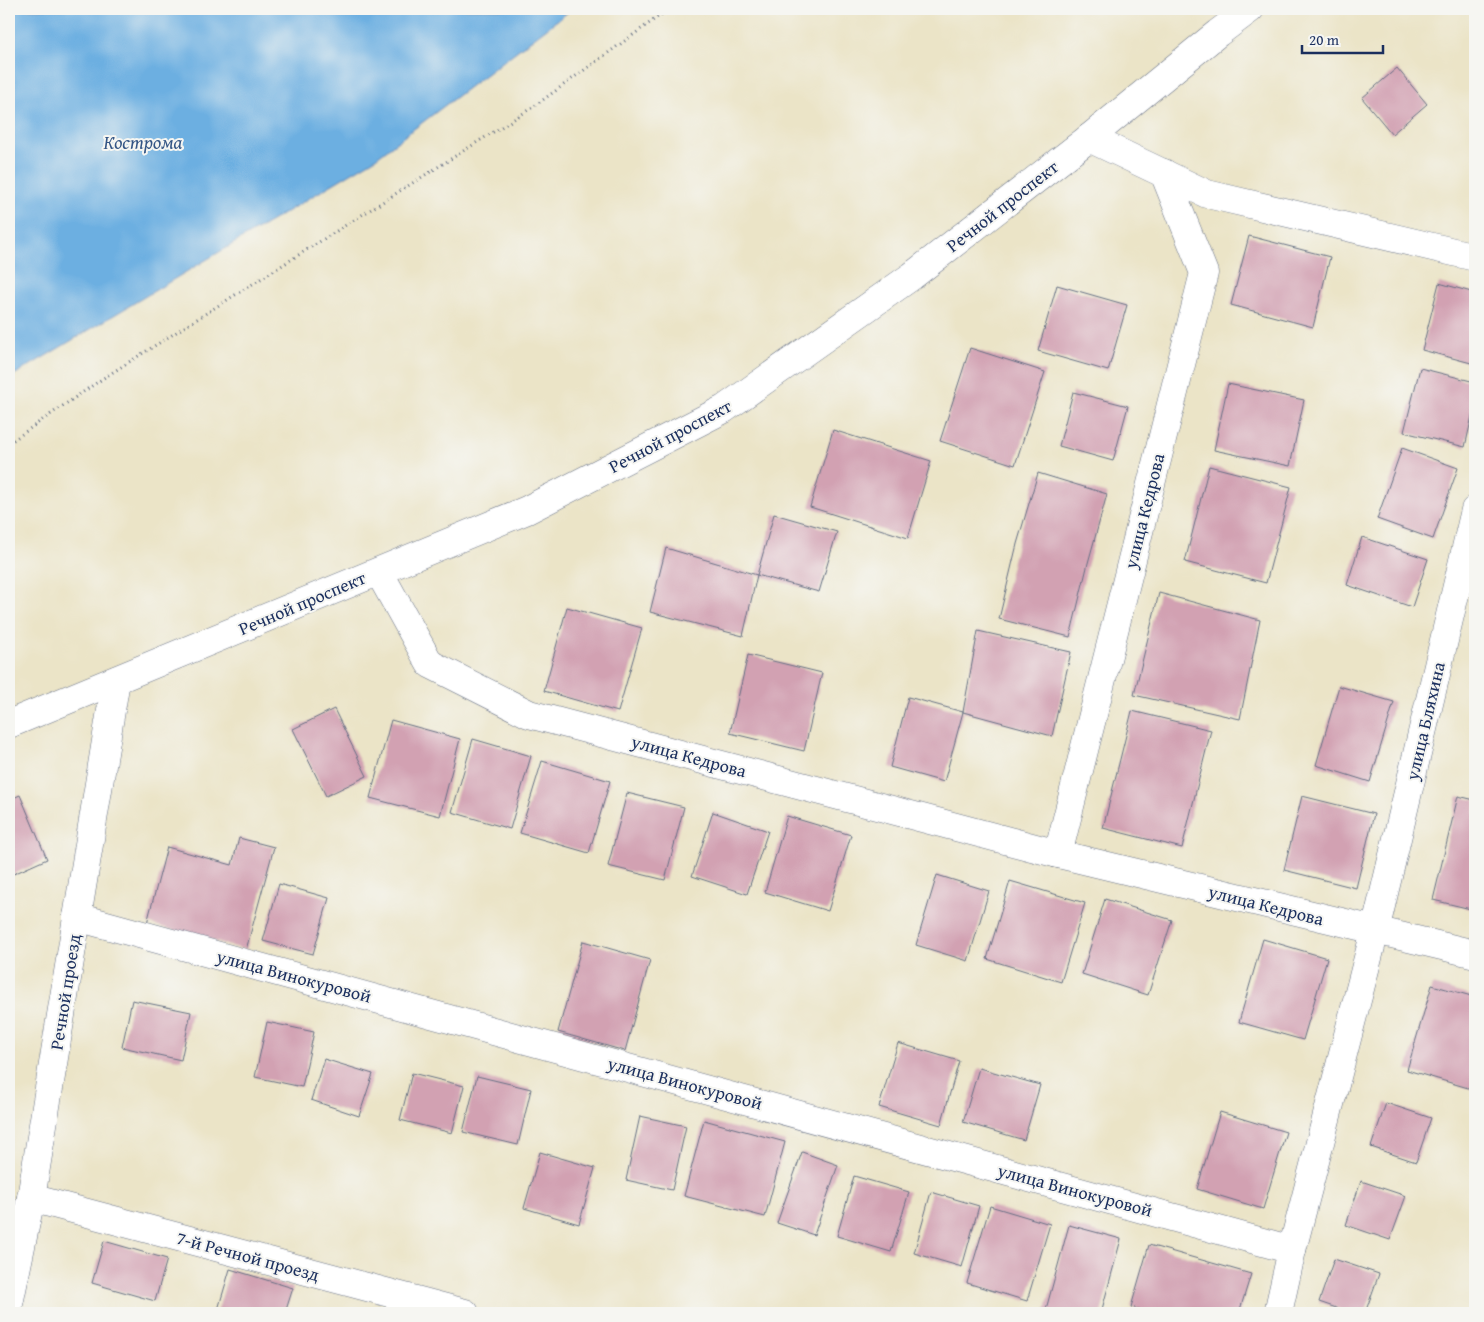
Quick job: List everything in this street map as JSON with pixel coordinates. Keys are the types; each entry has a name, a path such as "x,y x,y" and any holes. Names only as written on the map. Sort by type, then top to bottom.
{"street":[{"name":"Речной проспект","path":"9,724 528,510 724,409 912,276 1250,9"},
{"path":"1088,138 1207,194 1475,257"},
{"name":"улица Кедрова","path":"1058,854 1204,273 1164,173"},
{"name":"улица Бляхина","path":"1292,1250 1375,931 1475,510"},
{"name":"улица Кедрова","path":"379,572 430,664 529,714 1058,854 1475,954"},
{"name":"Речной проезд","path":"10,1290 31,1198 116,680"},
{"name":"улица Винокуровой","path":"77,917 1292,1250"},
{"name":"7-й Речной проезд","path":"31,1198 465,1313"},
{"path":"1278,1313 1292,1250"}],"path":[{"path":"9,443 102,379 533,107 669,9"}],"water":[{"name":"Кострома","path":"9,9 572,9 373,160 9,378"}],"building":[{"path":"1397,68 1427,104 1392,134 1362,98"},
{"path":"1249,236 1330,257 1313,327 1231,305"},
{"path":"1439,283 1475,293 1475,364 1422,350"},
{"path":"1057,285 1127,305 1108,371 1038,351"},
{"path":"970,348 1045,372 1015,465 940,441"},
{"path":"1420,368 1475,382 1475,403 1465,447 1404,432"},
{"path":"1228,384 1304,400 1290,466 1214,450"},
{"path":"1073,392 1128,406 1113,461 1059,446"},
{"path":"833,430 931,461 908,538 810,507"},
{"path":"1402,448 1458,468 1433,539 1377,519"},
{"path":"1209,466 1291,487 1266,583 1185,562"},
{"path":"1038,473 1107,494 1070,637 999,619 1017,544"},
{"path":"774,514 837,532 819,592 757,575"},
{"path":"1362,537 1428,559 1412,607 1347,585"},
{"path":"666,548 757,575 743,636 650,612"},
{"path":"1159,593 1260,620 1240,719 1134,695"},
{"path":"567,607 642,628 618,712 544,691"},
{"path":"978,631 1071,652 1052,736 963,712"},
{"path":"748,655 822,673 804,751 730,733"},
{"path":"1339,686 1394,702 1370,782 1316,765"},
{"path":"908,697 963,712 944,782 890,767"},
{"path":"334,709 367,776 326,796 293,729"},
{"path":"1132,711 1211,730 1182,848 1103,828"},
{"path":"391,720 460,739 440,816 370,798"},
{"path":"473,739 531,756 510,829 452,812"},
{"path":"542,761 610,781 589,853 520,833"},
{"path":"627,793 684,807 665,880 608,866"},
{"path":"20,795 47,859 9,876 9,800"},
{"path":"1302,796 1374,814 1356,888 1284,870"},
{"path":"1458,796 1475,800 1475,910 1433,900"},
{"path":"713,812 768,831 747,894 692,876"},
{"path":"787,816 851,835 828,911 765,892"},
{"path":"239,838 274,847 246,950 147,923 167,847 232,865"},
{"path":"937,875 989,891 968,961 916,945"},
{"path":"1010,881 1085,903 1061,982 987,959"},
{"path":"279,884 329,898 313,954 263,941"},
{"path":"1105,899 1172,920 1148,995 1082,974"},
{"path":"1263,939 1327,958 1303,1040 1239,1022"},
{"path":"583,941 650,960 625,1051 558,1032"},
{"path":"1432,985 1475,997 1475,1090 1407,1070"},
{"path":"132,1000 191,1012 181,1060 122,1047"},
{"path":"267,1022 314,1032 302,1087 255,1077"},
{"path":"898,1043 959,1061 941,1125 879,1107"},
{"path":"324,1059 373,1074 359,1116 311,1100"},
{"path":"979,1068 1040,1085 1024,1140 963,1122"},
{"path":"412,1073 464,1086 452,1133 400,1120"},
{"path":"477,1076 531,1089 518,1145 463,1132"},
{"path":"1386,1103 1431,1118 1416,1162 1371,1147"},
{"path":"1220,1112 1286,1132 1263,1209 1197,1189"},
{"path":"640,1116 686,1126 672,1190 626,1180"},
{"path":"704,1120 785,1142 765,1217 684,1196"},
{"path":"540,1152 595,1168 579,1224 524,1208"},
{"path":"802,1152 838,1165 814,1235 777,1223"},
{"path":"854,1176 909,1192 891,1252 837,1236"},
{"path":"1361,1181 1406,1196 1390,1240 1346,1225"},
{"path":"931,1192 979,1206 962,1267 914,1253"},
{"path":"990,1206 1050,1224 1027,1301 967,1283"},
{"path":"1069,1225 1121,1239 1101,1313 1045,1313"},
{"path":"104,1241 167,1259 155,1301 92,1283"},
{"path":"1149,1245 1251,1274 1239,1313 1154,1313 1131,1307"},
{"path":"1334,1259 1379,1274 1365,1313 1351,1313 1319,1302"},
{"path":"230,1269 293,1288 285,1313 217,1313"}]}
